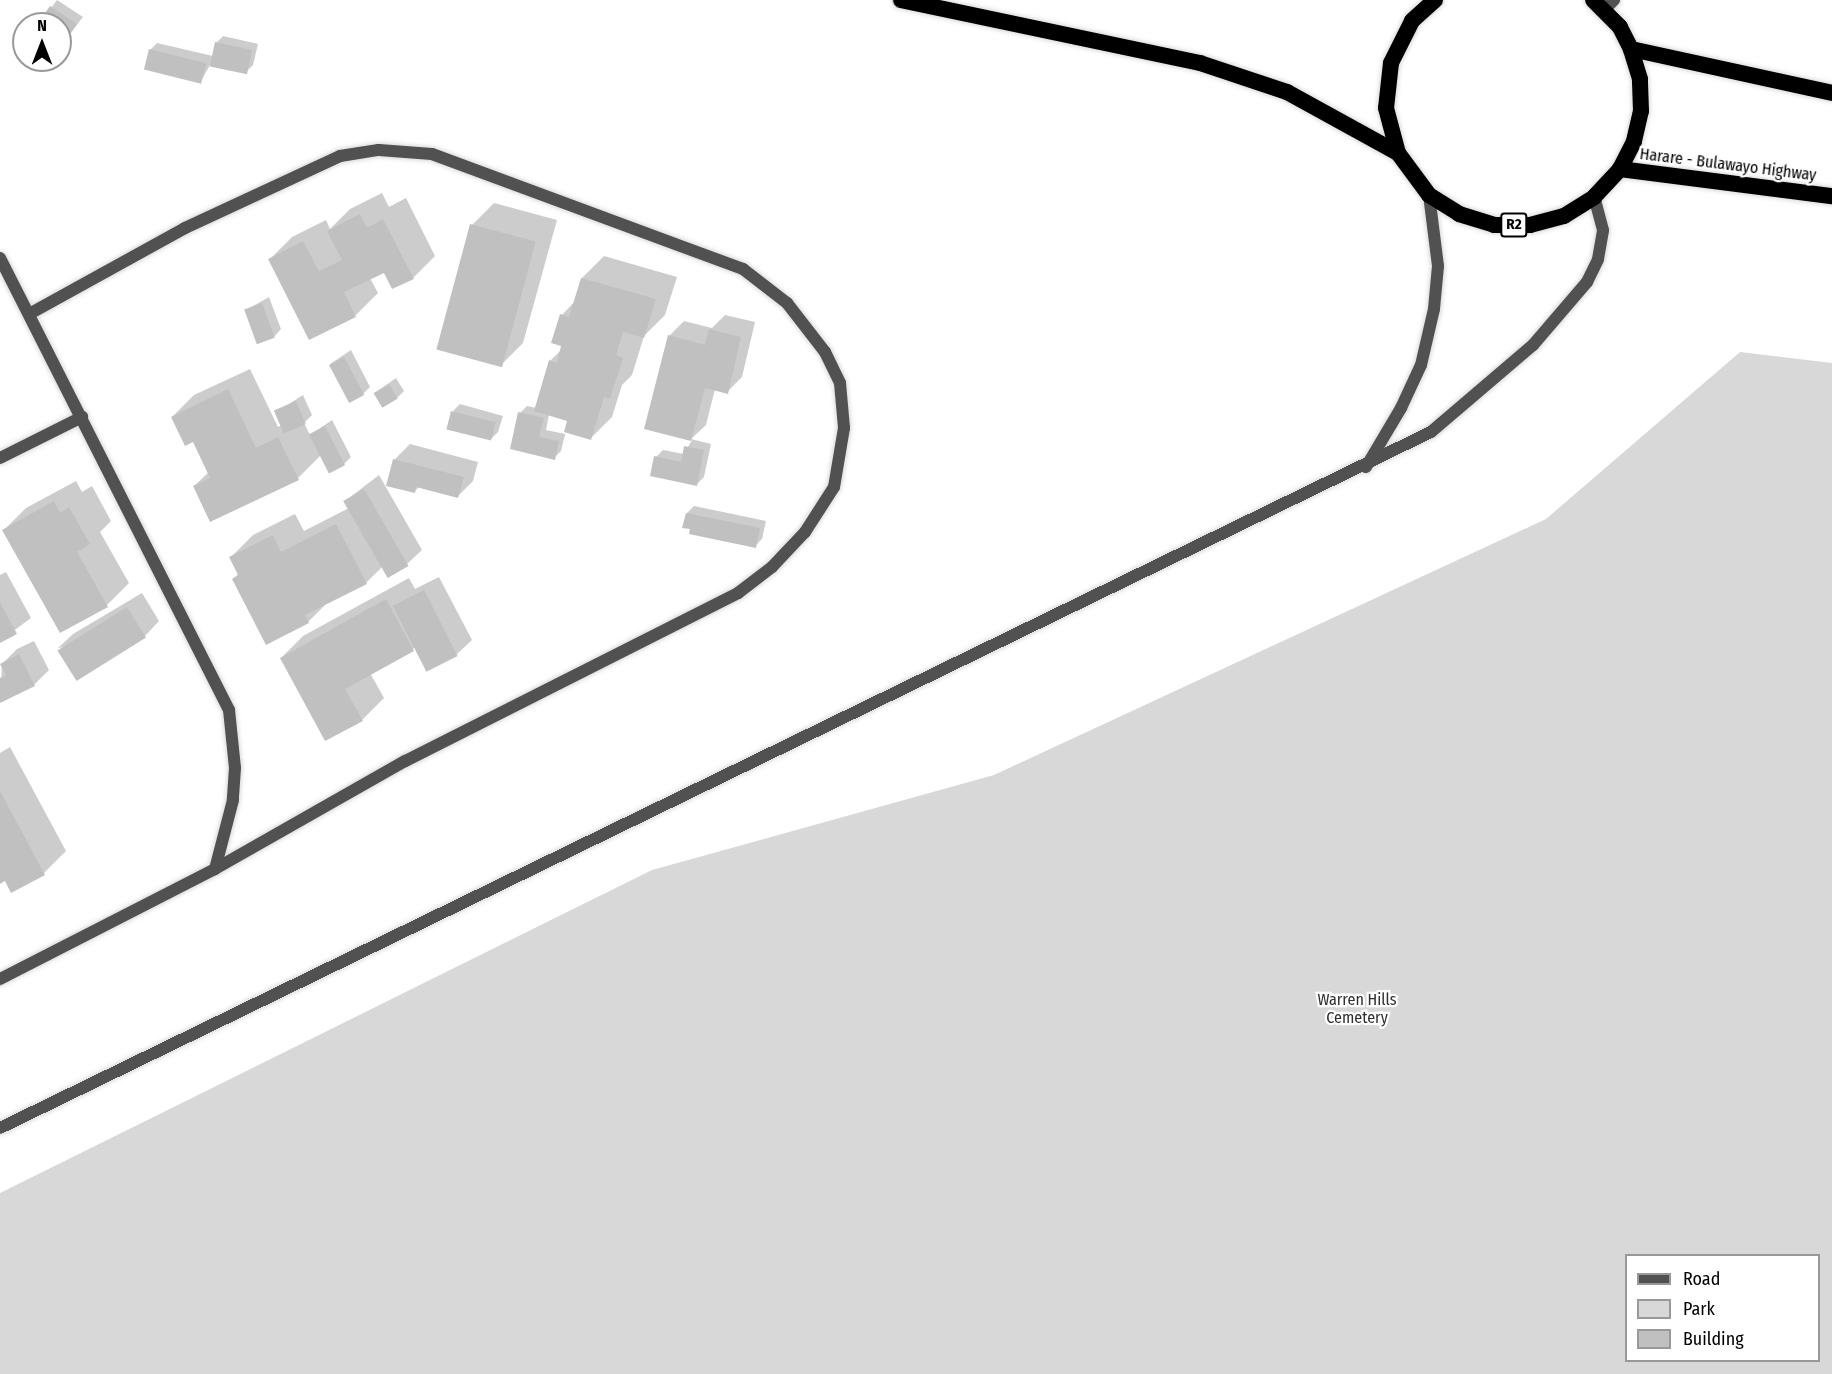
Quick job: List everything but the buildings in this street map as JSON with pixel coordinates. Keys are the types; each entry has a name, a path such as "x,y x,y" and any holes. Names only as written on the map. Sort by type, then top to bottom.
{"highway":[{"name":"Harare - Bulawayo Highway","path":"901,0 1200,63 1287,92 1398,153"},
{"name":"Harare - Bulawayo Highway","path":"1435,0 1412,21 1391,63 1386,108 1398,153 1430,195 1459,214 1494,225 1530,225 1564,216 1594,197 1620,169 1634,141 1641,111 1640,79 1631,49 1604,3"},
{"path":"1631,49 1832,93"},
{"name":"Harare - Bulawayo Highway","path":"1620,169 1832,196"}],"street":[{"path":"0,979 215,869 405,761 738,594 772,567 805,532 834,487 844,428 840,383 825,352 787,303 742,269 432,154 379,150 340,156 185,228 31,313"},
{"path":"1365,468 1401,408 1421,365 1434,309 1438,266 1430,195"},
{"path":"0,1128 1365,468 1431,432 1533,345 1587,282 1598,259 1603,230 1594,197"},
{"path":"0,258 31,313 229,710 234,742 232,800 215,869"},
{"path":"0,458 82,417"}],"green space":[{"name":"Warren Hills Cemetery","path":"1740,352 1832,363 1832,1374 0,1374 0,1193 652,870 994,775 1546,519"}]}
